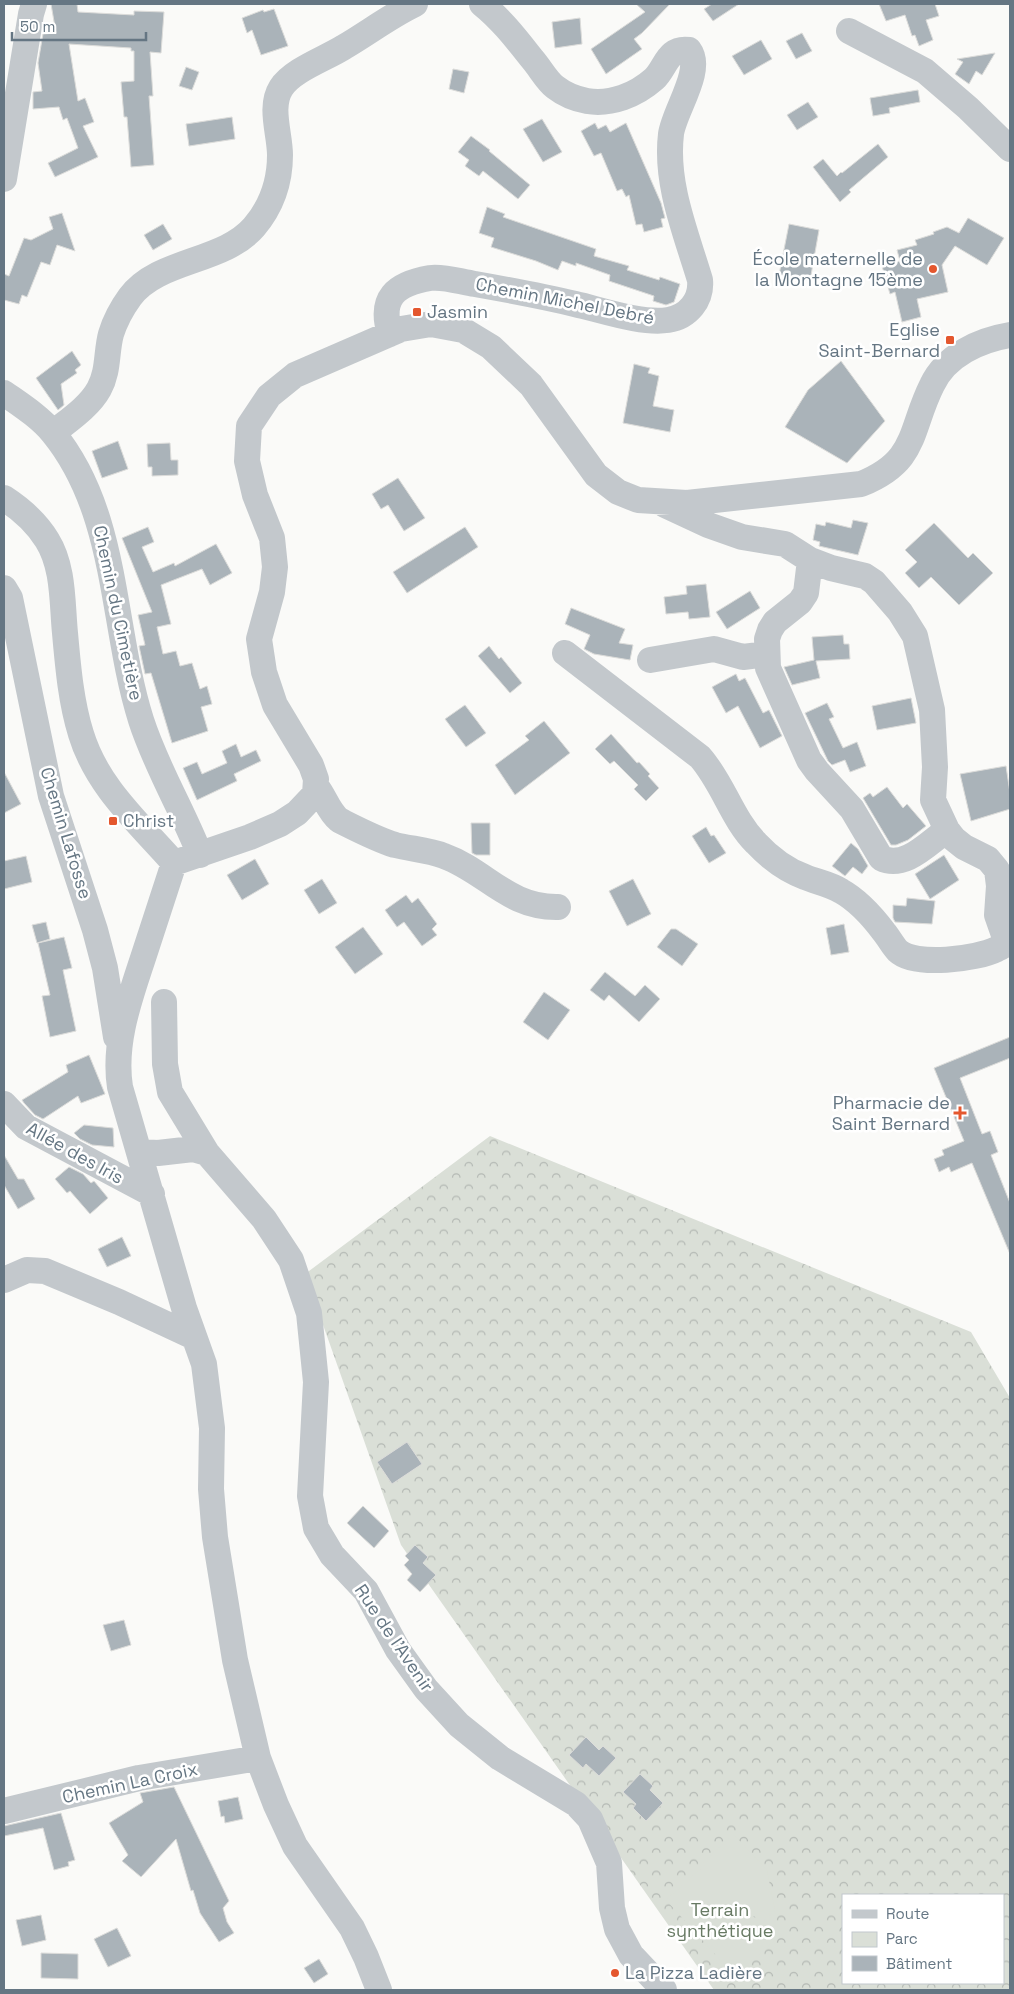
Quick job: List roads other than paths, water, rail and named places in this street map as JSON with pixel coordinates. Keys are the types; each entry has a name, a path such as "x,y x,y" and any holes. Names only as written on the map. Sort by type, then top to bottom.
{"street":[{"path":"4,179 34,4"},
{"path":"53,433 83,409 99,389 107,367 111,334 120,312 131,295 148,281 170,270 232,245 252,229 270,206 278,180 280,155 276,110 281,88 298,73 415,4"},
{"name":"Chemin Michel Debré","path":"390,334 387,324 386,306 392,294 403,287 432,278 539,295 642,319 667,320 677,318 693,306 701,290 700,280 679,211 670,172 671,132 693,71 694,59 689,50 677,50 667,57 656,78 636,92 611,101 594,102 577,99 554,86 501,19 482,4"},
{"path":"848,31 925,71 946,88 1010,149"},
{"path":"174,863 250,837 280,824 297,813 315,794 316,786 311,765 275,705 264,672 259,639 272,592 274,567 272,538 255,495 246,461 249,426 269,396 295,375 401,330 431,324 463,330 491,347 531,385 596,475 618,492 638,500 661,503 687,503 861,484 875,478 900,458 911,441 932,384 941,369 954,358 974,346 1010,335"},
{"name":"Chemin du Cimetière","path":"4,393 53,433 78,471 100,521 130,676 141,719 157,763 200,855"},
{"path":"4,498 19,507 34,522 48,541 56,560 61,581 67,659 73,701 81,735 93,765 112,795 174,863"},
{"path":"565,653 700,757 717,778 738,818 754,842 776,862 789,870 839,890 858,902 872,916 898,951 915,959 947,959 972,956 996,950 1010,940 1004,935 998,922 999,886 997,870 994,864 954,839 946,830 933,800 935,768 932,710 915,636 910,626 874,582 865,576 831,568 810,560 785,544 734,534 708,525 661,503"},
{"path":"810,560 806,593 800,602 775,622 767,639 768,668 809,760 852,809 881,858 888,861 902,861 946,830"},
{"name":"Chemin Lafosse","path":"4,588 10,598 51,796 95,930 105,968 118,1050"},
{"path":"650,660 714,648 743,657 767,654"},
{"path":"316,786 324,796 331,814 339,820 395,844 444,856 460,863 502,892 520,900 539,906 558,907"},
{"path":"174,863 130,1000 118,1050 117,1068 120,1087 184,1308 204,1364 210,1413 211,1489 215,1536 236,1660 258,1758 276,1805 295,1846 352,1928 379,1990"},
{"name":"Rue de l'Avenir","path":"164,1002 165,1064 170,1092 207,1153 264,1219 291,1260 309,1313 316,1382 310,1487 316,1528 332,1555 366,1591 398,1650 426,1689 459,1725 500,1758 576,1804 590,1819 609,1863 612,1908 617,1929 632,1954 664,1990"},
{"name":"Allée des Iris","path":"4,1104 26,1128 152,1194"},
{"path":"139,1152 158,1153 193,1149 207,1153"},
{"path":"4,1280 27,1270 45,1271 119,1302 194,1337"},
{"name":"Chemin La Croix","path":"4,1811 139,1778 258,1758"}],"place":[{"name":"École maternelle de la Montagne 15ème","path":"933,269"},
{"name":"Jasmin","path":"417,312"},
{"name":"Eglise Saint-Bernard","path":"950,340"},
{"name":"Christ","path":"113,821"},
{"name":"Pharmacie de Saint Bernard","path":"960,1113"},
{"name":"La Pizza Ladière","path":"615,1973"}],"park label":[{"name":"Terrain synthétique","path":"720,1920"}]}
